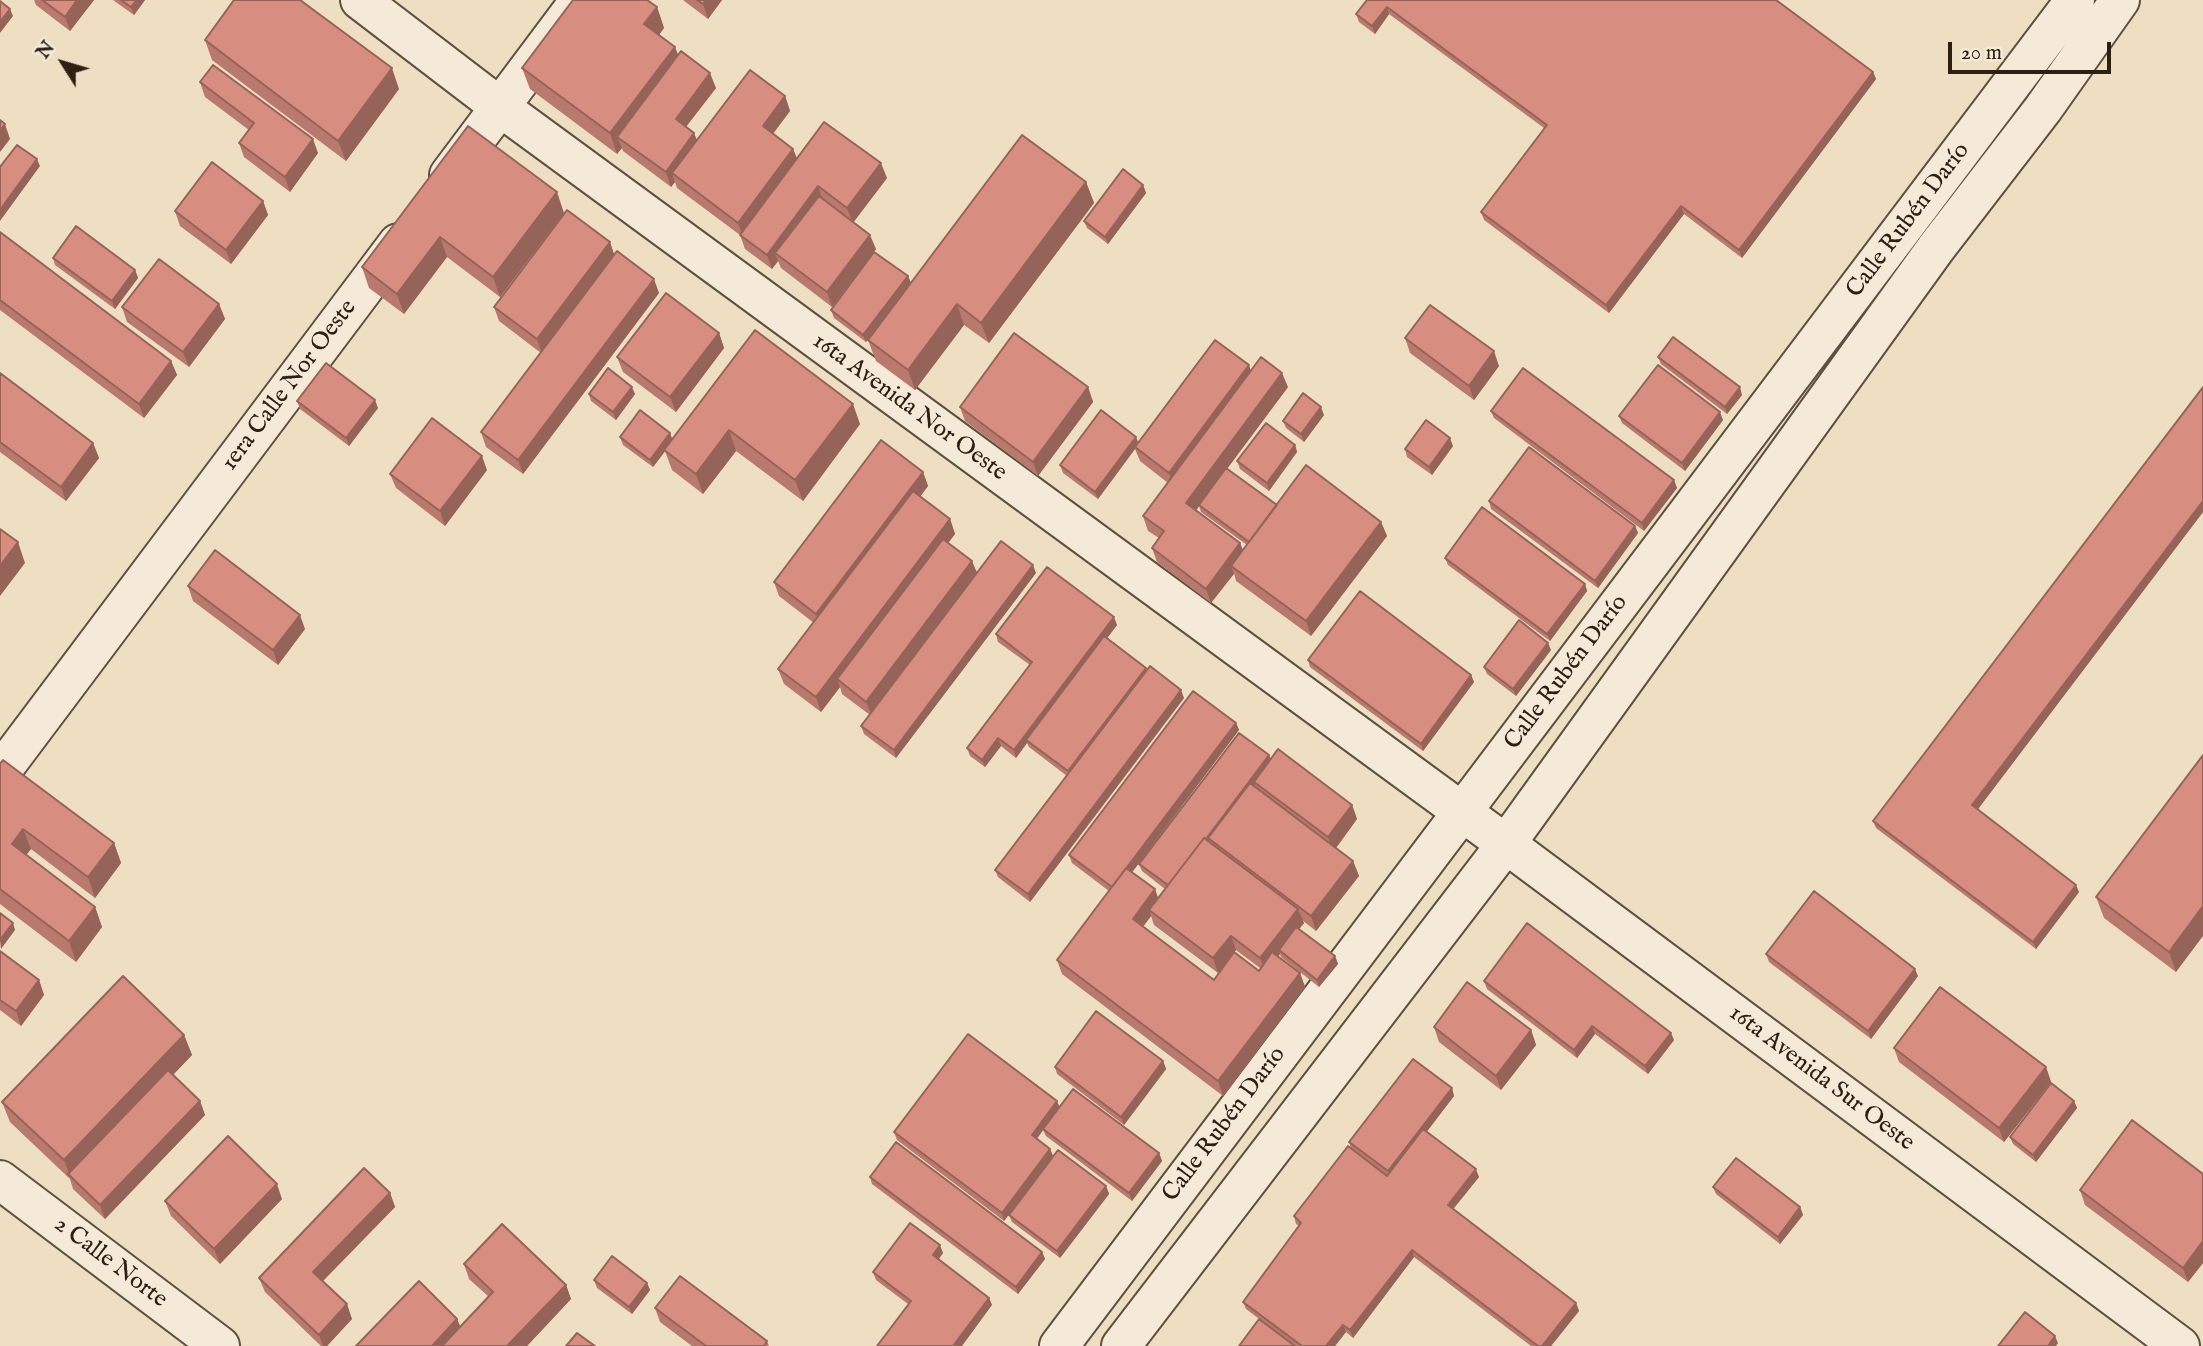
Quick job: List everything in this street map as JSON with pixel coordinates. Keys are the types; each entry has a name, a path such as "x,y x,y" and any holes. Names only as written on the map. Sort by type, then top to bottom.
{"street":[{"name":"16ta Avenida Nor Oeste","path":"360,0 500,107 1461,813"},
{"name":"1era Calle Nor Oeste","path":"0,773 580,0"},
{"name":"Calle Rubén Darío","path":"1059,1346 2075,0"},
{"name":"Calle Rubén Darío","path":"1121,1346 1506,844 1936,248 2043,109 2120,0"},
{"name":"16ta Avenida Sur Oeste","path":"1461,813 2180,1346"},
{"name":"2 Calle Norte","path":"0,1180 220,1346"}],"building":[{"path":"42,0 77,0 65,17"},
{"path":"121,0 137,0 131,7"},
{"path":"234,0 300,0 392,68 338,141 205,40"},
{"path":"573,0 647,0 657,7 644,24 675,47 610,133 522,68"},
{"path":"1367,0 1776,0 1873,72 1739,250 1681,206 1606,305 1481,212 1547,125 1387,7 1372,26 1356,14"},
{"path":"0,1 10,9 0,22"},
{"path":"681,51 710,73 676,119 694,133 666,172 617,137"},
{"path":"213,65 313,139 285,177 239,143 254,123 200,82"},
{"path":"750,70 785,96 763,126 793,149 738,223 672,173"},
{"path":"824,122 881,163 847,208 818,186 767,255 740,235"},
{"path":"468,126 557,192 493,277 440,237 397,294 362,267"},
{"path":"1022,135 1086,182 981,323 957,304 908,370 868,340"},
{"path":"17,145 37,159 0,210 0,167"},
{"path":"212,162 263,201 226,250 175,211"},
{"path":"1123,169 1143,185 1105,237 1084,221"},
{"path":"819,196 870,235 827,292 775,253"},
{"path":"567,210 610,242 537,339 494,307"},
{"path":"76,226 135,270 112,301 53,258"},
{"path":"0,232 171,361 139,404 0,300"},
{"path":"617,251 654,279 518,460 481,432"},
{"path":"874,252 908,276 863,335 831,310"},
{"path":"159,259 219,304 183,352 122,307"},
{"path":"666,293 719,333 670,397 617,357"},
{"path":"1430,305 1494,351 1469,386 1405,338"},
{"path":"755,330 853,404 795,480 729,430 696,474 664,450"},
{"path":"1014,333 1088,387 1033,462 960,407"},
{"path":"1673,337 1740,387 1725,407 1658,357"},
{"path":"1215,340 1249,365 1169,473 1135,447"},
{"path":"1261,357 1282,373 1186,503 1240,543 1206,589 1152,548 1164,531 1143,516"},
{"path":"326,363 375,400 346,438 297,401"},
{"path":"1658,365 1720,412 1682,463 1619,416"},
{"path":"608,368 632,387 613,412 589,394"},
{"path":"1523,368 1674,480 1642,523 1491,411"},
{"path":"0,373 93,443 61,487 0,442"},
{"path":"2203,387 2203,501 1972,805 2076,885 2033,942 1873,821"},
{"path":"1303,393 1321,407 1301,434 1283,421"},
{"path":"640,410 670,433 650,460 620,437"},
{"path":"1101,410 1136,437 1095,492 1060,465"},
{"path":"432,418 482,456 440,511 390,474"},
{"path":"1426,420 1450,438 1429,467 1405,449"},
{"path":"1266,423 1295,445 1267,483 1237,461"},
{"path":"881,440 923,472 816,614 774,582"},
{"path":"1529,447 1635,526 1595,581 1489,501"},
{"path":"1306,465 1381,522 1306,621 1231,566"},
{"path":"1226,468 1277,505 1249,542 1199,505"},
{"path":"913,491 950,519 816,697 778,669"},
{"path":"1482,507 1585,584 1547,634 1445,558"},
{"path":"0,529 18,542 0,566"},
{"path":"943,539 972,561 866,702 837,679"},
{"path":"1001,541 1033,565 894,750 861,726"},
{"path":"215,550 300,615 273,650 188,586"},
{"path":"1047,567 1114,617 1014,750 998,738 982,760 967,748 1032,662 996,634"},
{"path":"1360,591 1471,675 1421,744 1308,660"},
{"path":"1519,620 1548,643 1513,689 1484,667"},
{"path":"1104,636 1146,668 1068,771 1026,740"},
{"path":"1150,666 1181,690 1028,894 995,870"},
{"path":"1193,691 1236,723 1112,887 1069,855"},
{"path":"1239,733 1269,755 1168,885 1139,864"},
{"path":"1278,749 1352,805 1328,837 1254,782"},
{"path":"2203,755 2203,906 2169,952 2096,897"},
{"path":"3,760 114,843 88,877 23,829 12,844 95,907 69,941 0,889 0,764"},
{"path":"1250,783 1353,861 1311,916 1208,838"},
{"path":"1204,838 1298,909 1260,958 1231,936 1213,958 1149,910"},
{"path":"1126,868 1155,889 1133,919 1214,980 1234,952 1259,971 1272,952 1300,973 1218,1081 1057,960"},
{"path":"1814,891 1915,969 1868,1031 1766,954"},
{"path":"0,913 13,923 0,940"},
{"path":"1527,923 1671,1033 1645,1066 1592,1026 1574,1050 1484,981"},
{"path":"1296,927 1335,956 1317,980 1279,950"},
{"path":"0,951 39,980 16,1011 0,1000"},
{"path":"123,976 184,1035 64,1160 2,1102"},
{"path":"1467,982 1531,1030 1496,1076 1434,1027"},
{"path":"1940,987 2046,1067 1999,1128 1894,1048"},
{"path":"1096,1011 1163,1061 1121,1117 1055,1067"},
{"path":"968,1034 1057,1101 1032,1135 1050,1149 1002,1213 894,1132"},
{"path":"1413,1059 1452,1088 1388,1171 1349,1142"},
{"path":"168,1070 200,1101 100,1205 68,1174"},
{"path":"2051,1083 2074,1101 2033,1155 2010,1137"},
{"path":"1073,1089 1159,1153 1129,1193 1043,1129"},
{"path":"2132,1120 2203,1174 2203,1241 2183,1268 2080,1190"},
{"path":"1423,1129 1476,1169 1448,1205 1576,1303 1542,1346 1538,1346 1412,1250 1350,1330 1343,1325 1326,1346 1302,1346 1243,1302 1301,1223 1294,1216 1348,1146 1387,1176"},
{"path":"228,1136 277,1184 214,1249 165,1201"},
{"path":"896,1142 1042,1252 1016,1287 870,1177"},
{"path":"1058,1150 1106,1186 1057,1251 1009,1215"},
{"path":"1736,1158 1800,1207 1778,1237 1713,1187"},
{"path":"364,1168 390,1193 313,1272 347,1304 319,1335 259,1278"},
{"path":"910,1223 940,1245 933,1255 989,1298 953,1346 877,1346 911,1301 873,1272"},
{"path":"502,1224 566,1285 507,1346 442,1346 493,1292 464,1264"},
{"path":"612,1256 647,1283 629,1307 594,1280"},
{"path":"680,1276 767,1341 764,1346 706,1346 655,1308"},
{"path":"419,1281 457,1319 432,1346 356,1346"},
{"path":"2025,1312 2055,1336 2048,1346 1998,1346"},
{"path":"1259,1319 1295,1346 1239,1346"},
{"path":"577,1333 595,1346 566,1346"}]}
